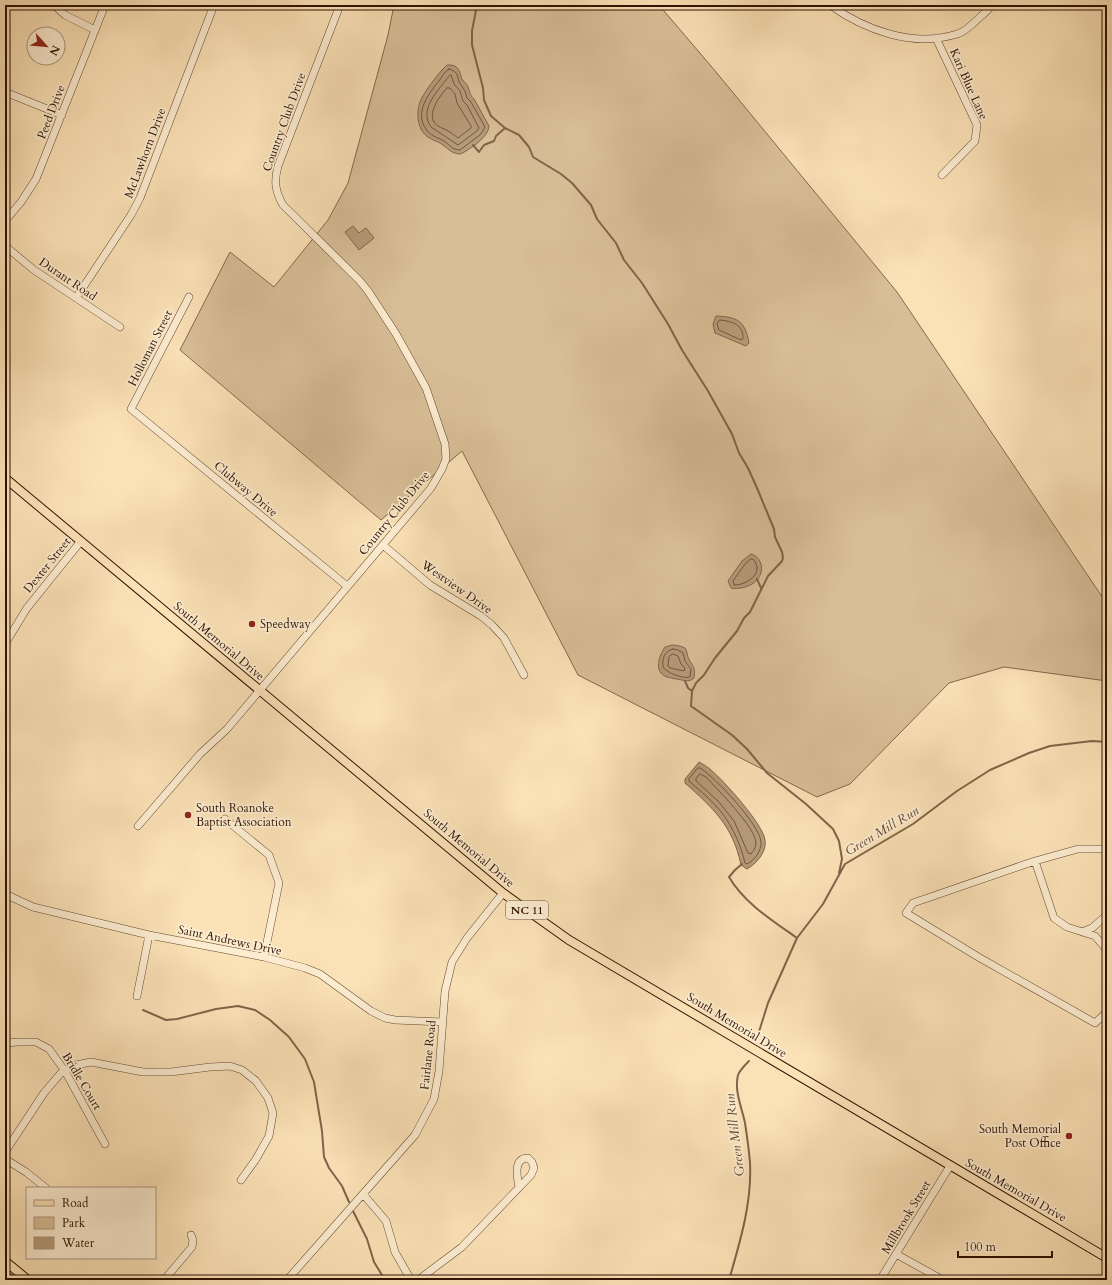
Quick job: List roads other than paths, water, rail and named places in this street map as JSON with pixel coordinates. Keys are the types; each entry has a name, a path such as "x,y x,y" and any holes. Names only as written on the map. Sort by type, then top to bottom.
{"main road":[{"name":"South Memorial Drive","path":"5,478 503,893 569,940 1107,1258"},
{"path":"5,1261 28,1280"},
{"path":"5,1275 11,1280"}],"street":[{"path":"54,5 65,15 95,30"},
{"name":"Peed Drive","path":"5,221 21,202 36,179 105,5"},
{"name":"McLawhorn Drive","path":"76,298 131,215 140,198 214,5"},
{"name":"Country Club Drive","path":"138,826 200,754 227,729 383,545 437,478 446,459 445,444 426,388 396,334 368,291 351,270 283,205 278,195 275,181 278,166 340,5"},
{"path":"830,5 846,16 864,25 890,34 913,38 936,38 958,34 973,24 992,5"},
{"name":"Kari Blue Lane","path":"936,38 977,125 975,141 942,175"},
{"path":"5,92 62,115"},
{"name":"Durant Road","path":"5,246 34,270 120,327"},
{"name":"Holloman Street","path":"132,409 189,297"},
{"name":"Clubway Drive","path":"132,409 347,586"},
{"name":"Dexter Street","path":"5,644 27,608 81,541"},
{"name":"Westview Drive","path":"383,545 430,585 481,616 492,626 504,638 524,675"},
{"path":"225,819 269,856 279,883 264,958"},
{"path":"1107,849 1078,849 1035,861 913,903 906,913 980,958 1095,1023 1107,1012"},
{"path":"1035,861 1054,918 1067,927 1095,936 1107,950"},
{"name":"Fairlane Road","path":"287,1280 415,1135 434,1099 439,1071 445,991 452,962 467,938 503,893"},
{"name":"Saint Andrews Drive","path":"5,894 33,907 149,935 264,958 304,968 320,974 371,1011 385,1018 442,1022"},
{"path":"1082,932 1092,928 1107,915"},
{"path":"137,996 149,935"},
{"name":"Bridle Court","path":"5,1043 36,1042 49,1049 65,1071 105,1144"},
{"path":"5,1152 44,1093 61,1073 76,1065 91,1062 143,1072 171,1072 230,1066 242,1070 256,1082 268,1098 273,1113 269,1136 256,1159 241,1180"},
{"path":"5,1159 26,1172 45,1187"},
{"name":"Millbrook Street","path":"880,1280 950,1166"},
{"path":"418,1280 462,1246 519,1187"},
{"path":"363,1194 386,1221 396,1252 411,1280"},
{"path":"164,1280 192,1246 193,1240 191,1235"},
{"path":"896,1254 943,1280"}],"water":[{"path":"447,65 454,66 458,69 462,79 468,86 471,95 489,126 486,135 482,139 461,154 452,152 427,136 421,129 418,119 418,108 424,93"},
{"path":"353,226 359,233 366,228 374,238 359,250 345,232"},
{"path":"716,316 735,319 743,325 749,343 746,346 715,333 713,324"},
{"path":"751,554 758,558 762,569 757,580 749,586 731,588 728,581 742,561"},
{"path":"672,645 680,646 686,649 688,657 694,668 694,678 692,680 686,681 668,677 663,675 660,671 658,664 659,659 665,647"},
{"path":"699,762 710,769 733,793 758,824 763,833 765,844 763,853 754,864 747,869 741,865 733,839 720,819 713,810 685,783 685,779"}],"waterway":[{"path":"477,5 472,31 472,45 483,88 484,100 491,116 505,128 519,135 529,147 533,157 561,174 572,183 591,205 597,219 616,243 624,260 642,283 708,391 732,434 739,453 757,488 774,529 775,537 782,552 783,558 768,576 750,612 744,618 737,631 715,658 704,675 696,683 692,691 691,706 732,735 747,749 767,773 806,804 833,829 839,841 842,859 839,873"},
{"path":"473,145 479,152 484,145 494,141 496,136 505,128"},
{"path":"757,579 761,588"},
{"path":"685,681 688,688 692,691"},
{"name":"Green Mill Run","path":"757,1038 768,1003 797,938 823,904 845,864 913,824 957,791 990,770 1029,753 1050,746 1092,741 1107,742"},
{"path":"742,864 729,877 735,886 760,911 797,938"},
{"path":"143,1010 166,1020 177,1019 216,1009 238,1006 255,1010 270,1020 289,1037 305,1059 314,1082 322,1131 324,1157 329,1168 342,1186 349,1202"},
{"name":"Green Mill Run","path":"729,1280 744,1222 749,1193 749,1148 737,1087 738,1075 741,1069 749,1061"},
{"path":"353,1211 367,1239 374,1262 385,1280"}],"place":[{"name":"Speedway","path":"252,624"},
{"name":"South Roanoke Baptist Association","path":"188,815"},
{"name":"South Memorial Post Office","path":"1069,1136"}]}
